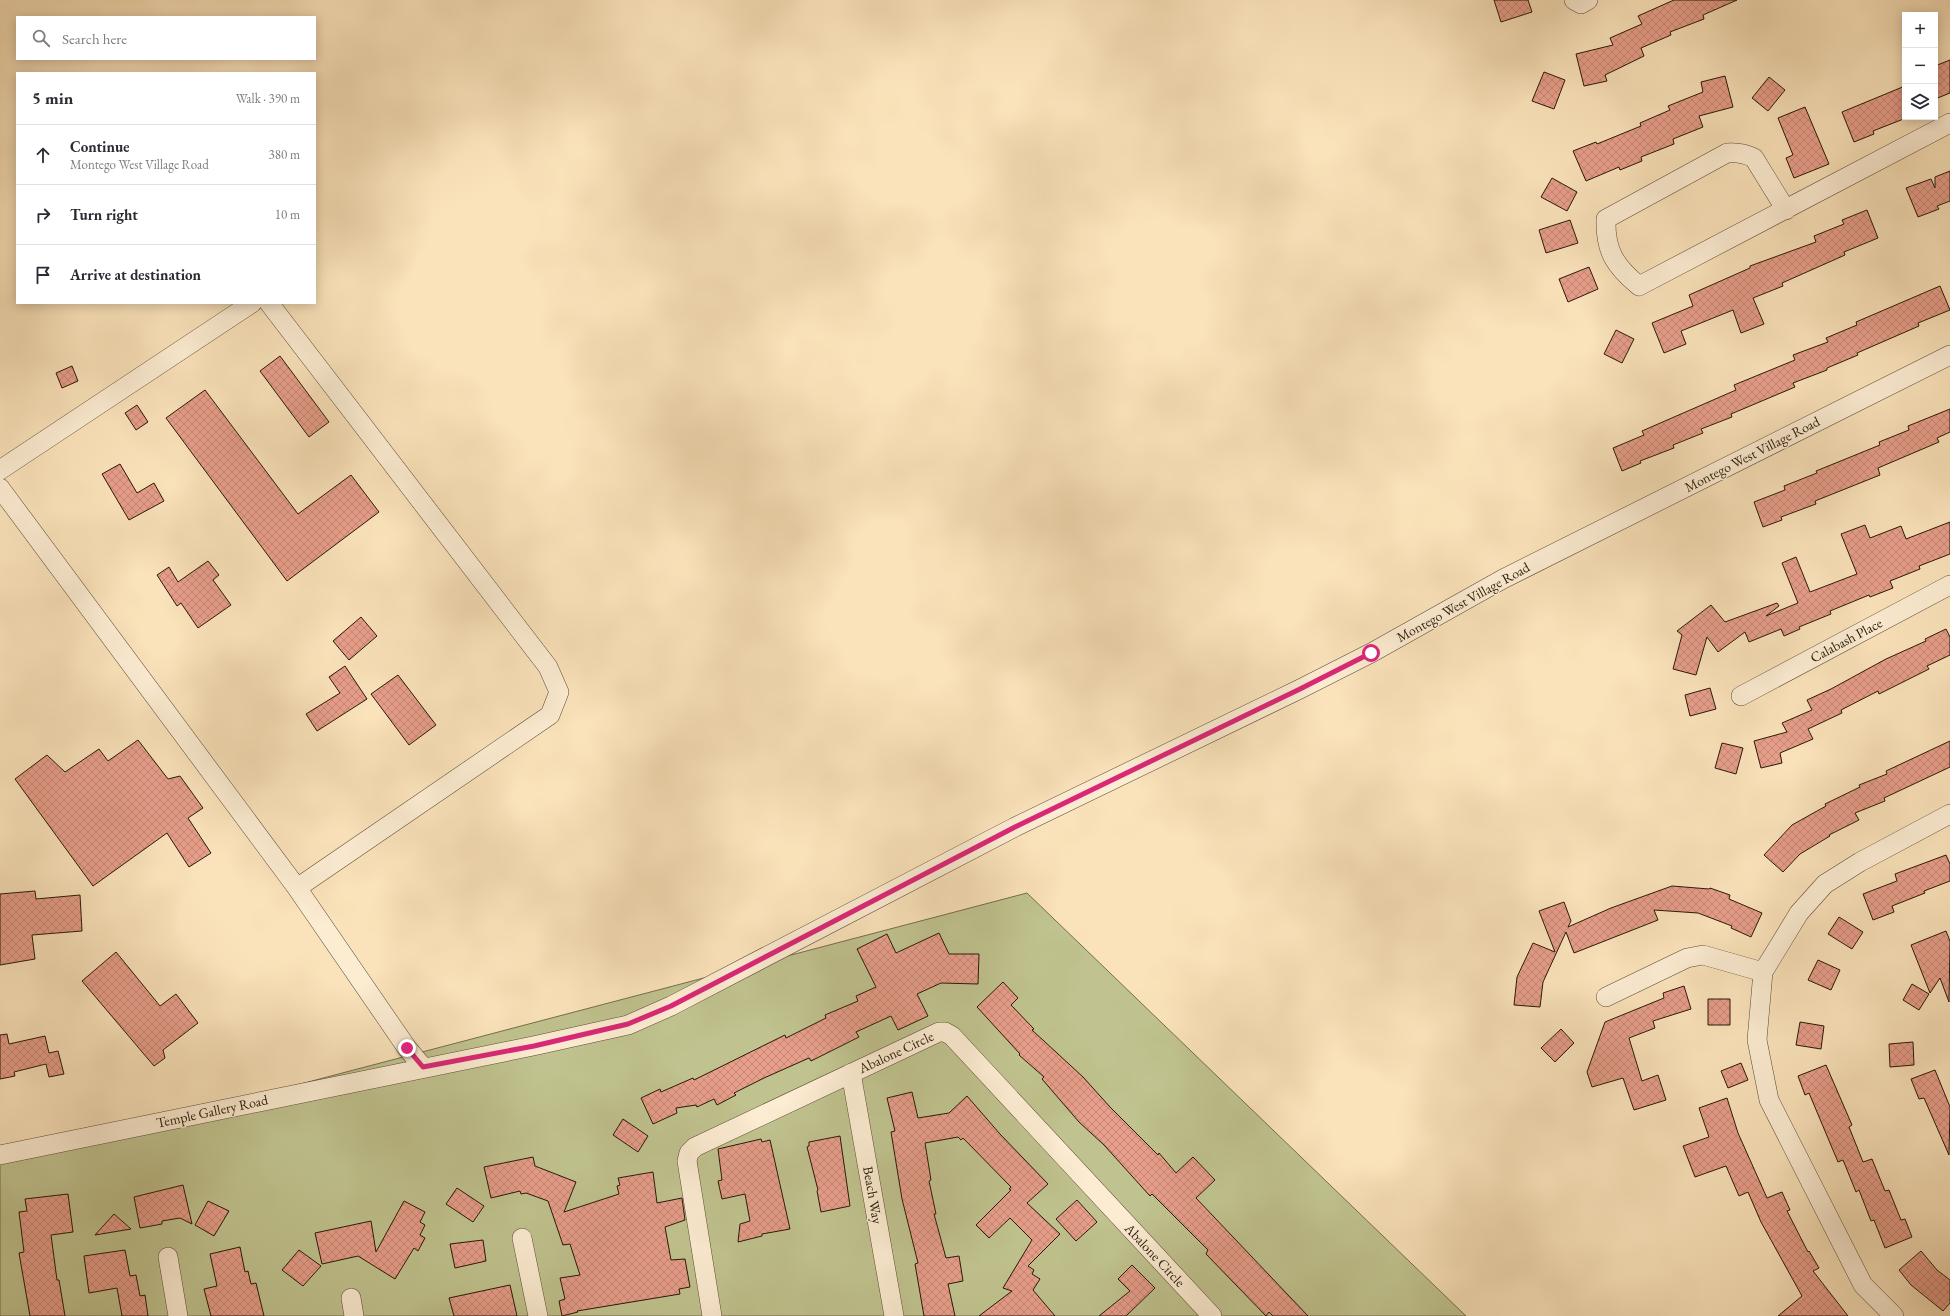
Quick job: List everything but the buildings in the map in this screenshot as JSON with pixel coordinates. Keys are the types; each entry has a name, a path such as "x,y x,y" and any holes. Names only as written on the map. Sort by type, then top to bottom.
{"street":[{"path":"1574,0 1581,4 1588,0"},
{"path":"1786,210 1754,158 1736,152 1727,153 1606,218 1605,237 1612,256 1623,273 1639,286 1786,210 1950,123"},
{"path":"0,470 250,304"},
{"path":"270,304 548,667 559,692 550,715 297,888"},
{"name":"Montego West Village Road","path":"423,1067 534,1046 628,1024 671,1006 1015,827 1300,689 1371,653 1503,579 1950,355"},
{"path":"0,488 297,888 407,1048 423,1067"},
{"name":"Calabash Place","path":"1741,696 1950,585"},
{"path":"1894,1316 1863,1285 1769,1100 1757,1040 1763,972 1799,913 1826,884 1860,862 1950,814"},
{"path":"1606,997 1687,958 1703,955 1763,972"},
{"name":"Abalone Circle","path":"712,1316 687,1161 690,1153 695,1148 939,1032 945,1032 952,1036 1212,1316"},
{"name":"Temple Gallery Road","path":"0,1155 423,1067"},
{"name":"Beach Way","path":"851,1073 894,1316"},
{"path":"522,1238 538,1316"},
{"path":"168,1257 178,1316"}],"green space":[{"path":"1027,893 1466,1316 0,1316 0,1163"}],"route":[{"path":"407,1048 423,1067 487,1056 628,1024 671,1006 1015,827 1371,653"}]}
